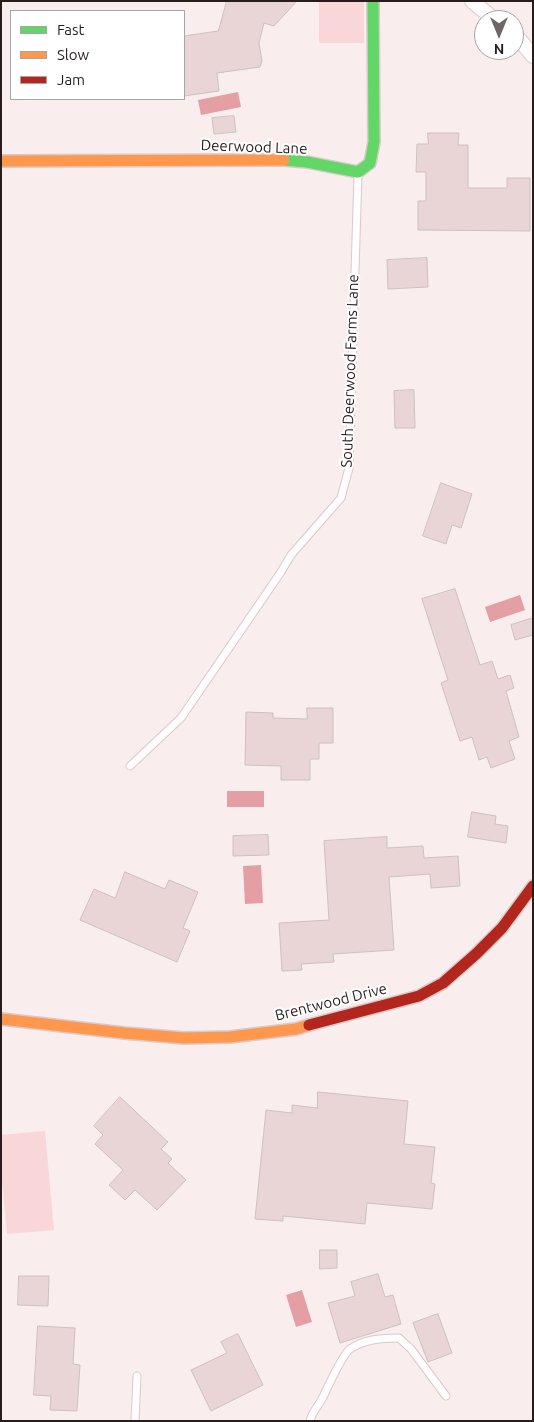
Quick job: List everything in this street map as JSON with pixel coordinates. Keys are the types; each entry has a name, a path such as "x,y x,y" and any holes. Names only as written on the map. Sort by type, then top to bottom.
{"street":[{"path":"358,172 370,163 374,142 373,1"},
{"path":"472,1 483,10"},
{"path":"524,46 533,56"},
{"name":"Deerwood Lane","path":"1,161 281,160 307,162 358,172"},
{"name":"Brentwood Drive","path":"1,1019 184,1038 230,1038 296,1029 419,996 442,983 476,954 502,928 533,886"}],"lane":[{"name":"South Deerwood Farms Lane","path":"130,766 181,718 292,554 341,498 349,468 358,172"},
{"path":"310,1421 311,1414 321,1401 336,1370 349,1350 377,1338 399,1338 411,1349 446,1396"},
{"path":"135,1421 137,1376"}],"shaded area":[{"path":"319,1 364,1 364,43 319,43"},
{"path":"238,92 241,107 201,115 198,100"},
{"path":"520,595 525,610 490,622 485,607"},
{"path":"227,791 264,791 264,807 227,807"},
{"path":"261,865 263,903 245,904 243,866"},
{"path":"45,1131 54,1230 7,1234 1,1170 1,1135"},
{"path":"302,1290 312,1322 296,1327 286,1295"}],"building":[{"path":"227,1 297,1 274,26 264,23 259,43 262,61 260,67 217,73 219,91 185,96 185,36 218,31"},
{"path":"234,116 236,132 214,134 212,118"},
{"path":"428,133 459,133 458,145 468,145 468,188 507,188 507,178 530,178 530,231 418,230 418,201 426,201 426,172 416,172 417,144 428,144"},
{"path":"427,258 428,287 388,289 387,260"},
{"path":"414,390 415,428 395,428 394,391"},
{"path":"441,483 472,494 461,528 452,525 446,544 423,536"},
{"path":"455,589 480,665 492,661 498,679 510,675 514,688 506,691 519,737 509,741 515,759 491,768 487,757 479,760 472,737 460,741 441,683 448,680 422,599"},
{"path":"533,618 533,635 515,640 511,625"},
{"path":"307,708 333,708 333,743 319,743 319,759 310,759 310,780 281,780 281,766 245,765 246,712 273,713 273,718 307,719"},
{"path":"472,812 496,816 495,824 508,826 506,843 468,837"},
{"path":"268,835 269,855 233,856 233,836"},
{"path":"387,837 387,848 423,846 424,858 458,856 460,886 431,888 430,874 389,877 394,950 333,954 334,962 301,964 302,970 282,971 279,923 329,920 324,841"},
{"path":"125,872 165,889 169,880 198,892 183,928 190,931 177,962 80,920 94,889 115,898"},
{"path":"318,1092 408,1101 404,1144 435,1147 431,1183 435,1184 432,1209 367,1203 365,1224 283,1216 283,1221 255,1219 266,1110 292,1113 292,1105 317,1108"},
{"path":"120,1097 168,1142 161,1149 172,1159 168,1163 186,1180 157,1210 135,1190 125,1200 109,1185 123,1170 95,1144 103,1135 94,1126"},
{"path":"320,1250 337,1250 337,1268 320,1269"},
{"path":"378,1274 385,1297 393,1295 401,1324 340,1343 328,1303 355,1296 351,1282"},
{"path":"19,1276 49,1276 48,1306 18,1305"},
{"path":"438,1314 452,1353 428,1362 413,1323"},
{"path":"38,1326 75,1328 73,1364 80,1365 77,1411 50,1410 51,1396 34,1395"},
{"path":"238,1334 263,1385 211,1411 191,1370 227,1353 221,1342"}],"traffic: fast":[{"path":"284,160 307,162 358,172 370,163 374,142 373,1"}],"traffic: slow":[{"path":"1,161 284,160"},
{"path":"1,1019 184,1038 230,1037 296,1029 309,1025"}],"traffic: jam":[{"path":"309,1025 419,996 443,983 502,928 533,886"}]}
